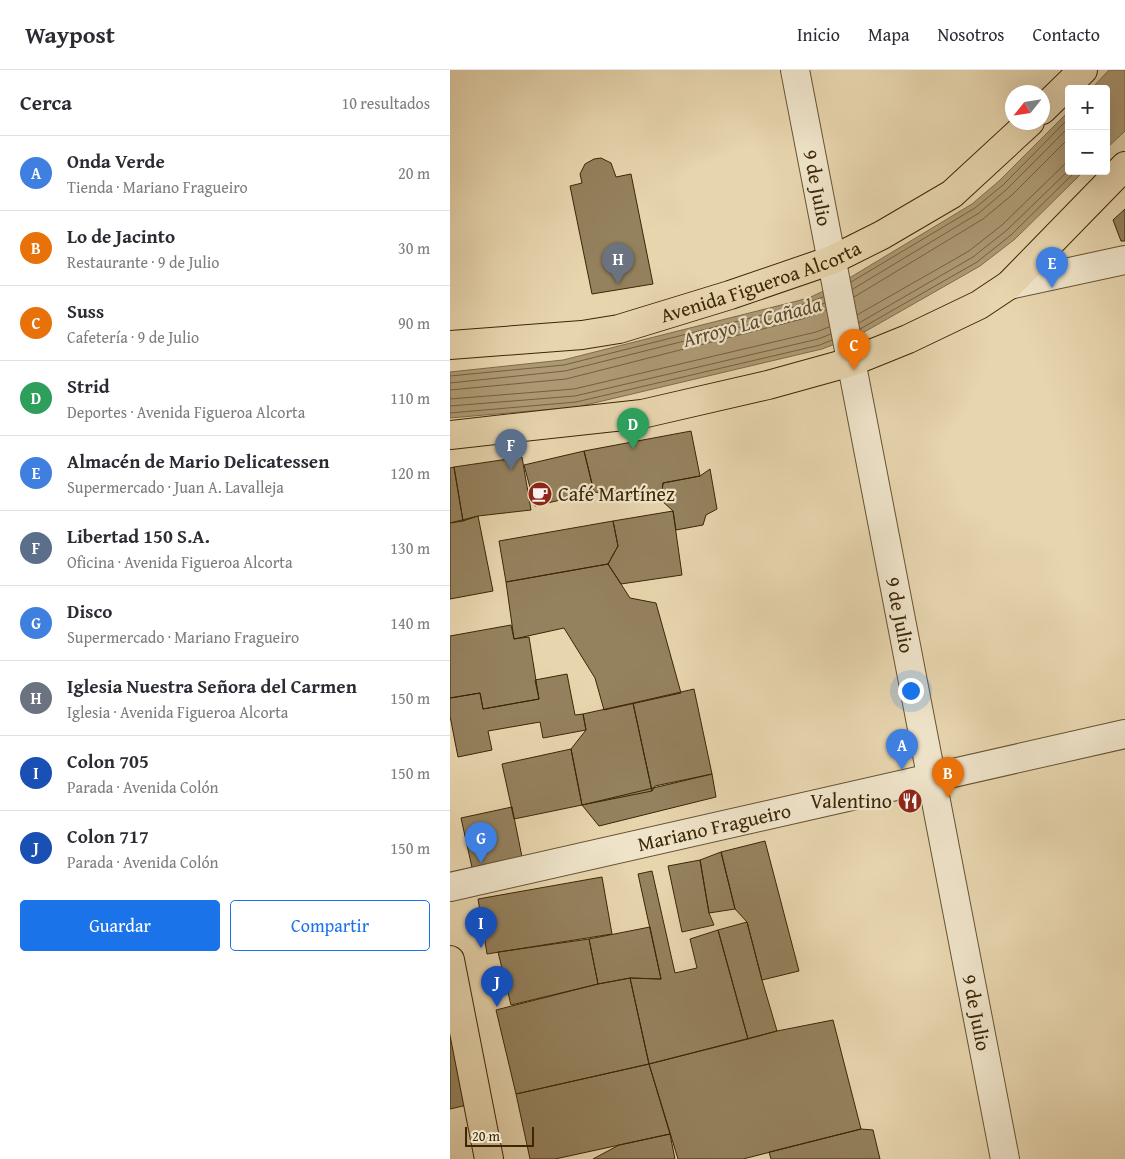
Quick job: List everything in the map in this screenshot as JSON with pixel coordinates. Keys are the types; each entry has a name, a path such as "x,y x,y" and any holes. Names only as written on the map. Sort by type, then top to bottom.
{"main road":[{"path":"1050,102 1083,70"},
{"name":"Avenida Figueroa Alcorta","path":"450,345 582,335 619,329 730,296 832,260 882,236 952,194 1021,130"},
{"path":"450,436 642,414 768,385 851,362 908,339 979,305 1009,285 1125,166"},
{"path":"450,960 489,1159"}],"street":[{"name":"9 de Julio","path":"795,70 1005,1159"},
{"path":"1009,285 1125,260"},
{"name":"Mariano Fragueiro","path":"450,888 1125,734"}],"water":[{"path":"1109,70 1125,70 1125,131 1110,145 1110,85 1095,85"},
{"name":"Arroyo La Cañada","path":"1065,115 1065,175 1080,175 1015,239 980,266 859,335 822,349 577,407 450,418 450,372 563,360 811,297 846,280 972,204 999,181"}],"building":[{"path":"601,158 611,163 616,177 631,174 653,284 592,294 570,186 582,183 580,174 585,164 594,159"},
{"path":"1125,209 1125,241 1121,241 1113,220"},
{"path":"691,431 700,476 663,483 661,500 594,492 584,451"},
{"path":"584,451 594,492 535,506 524,465"},
{"path":"522,457 531,510 478,516 463,521 454,467"},
{"path":"454,467 463,521 450,523 450,468"},
{"path":"710,469 717,509 706,515 703,525 676,530 673,511 661,500 663,483 700,476"},
{"path":"673,511 682,575 621,584 608,564 618,546 613,521"},
{"path":"478,516 493,591 450,599 450,523"},
{"path":"613,521 618,546 608,564 506,582 499,541"},
{"path":"608,564 630,598 656,603 681,693 604,710 595,678 564,628 514,639 506,582"},
{"path":"511,625 514,639 529,637 539,699 483,709 480,693 450,698 450,636"},
{"path":"567,674 575,715 583,714 586,730 543,738 540,722 488,731 492,750 458,757 450,716 450,698 480,693 483,709 539,699 535,680"},
{"path":"694,689 712,774 655,786 652,791 633,703"},
{"path":"633,703 652,791 582,805 571,749 586,730 583,714"},
{"path":"571,749 582,805 514,819 502,764"},
{"path":"712,774 716,797 599,826 582,805"},
{"path":"512,807 523,862 473,872 461,818"},
{"path":"765,841 799,971 762,980 747,922 735,909 721,852"},
{"path":"721,852 735,909 709,913 700,860"},
{"path":"700,860 709,913 714,925 682,932 668,866"},
{"path":"652,871 675,973 697,968 690,939 718,930 748,1039 649,1064 630,978 661,979 638,874"},
{"path":"602,877 612,934 487,954 478,899"},
{"path":"747,922 777,1031 748,1039 718,930"},
{"path":"650,927 661,979 630,978 598,984 589,939"},
{"path":"589,939 598,984 511,1005 498,952"},
{"path":"630,978 649,1064 516,1094 496,1010 598,984"},
{"path":"833,1020 861,1129 743,1159 678,1159 649,1064 777,1031"},
{"path":"450,1028 467,1105 450,1109"},
{"path":"649,1064 670,1134 555,1159 530,1159 516,1094"},
{"path":"861,1129 873,1130 880,1159 771,1159 769,1152"},
{"path":"670,1134 675,1159 593,1159 619,1145"}],"place":[{"name":"Iglesia Nuestra Señora del Carmen","path":"618,284"},
{"name":"Almacén de Mario Delicatessen","path":"1052,288"},
{"name":"Suss","path":"854,370"},
{"name":"Strid","path":"633,449"},
{"name":"Libertad 150 S.A.","path":"511,470"},
{"name":"Café Martínez","path":"540,494"},
{"name":"Onda Verde","path":"902,770"},
{"name":"Lo de Jacinto","path":"948,798"},
{"name":"Valentino","path":"910,801"},
{"name":"Disco","path":"481,863"},
{"name":"Colon 705","path":"481,948"},
{"name":"Colon 717","path":"497,1007"}]}
